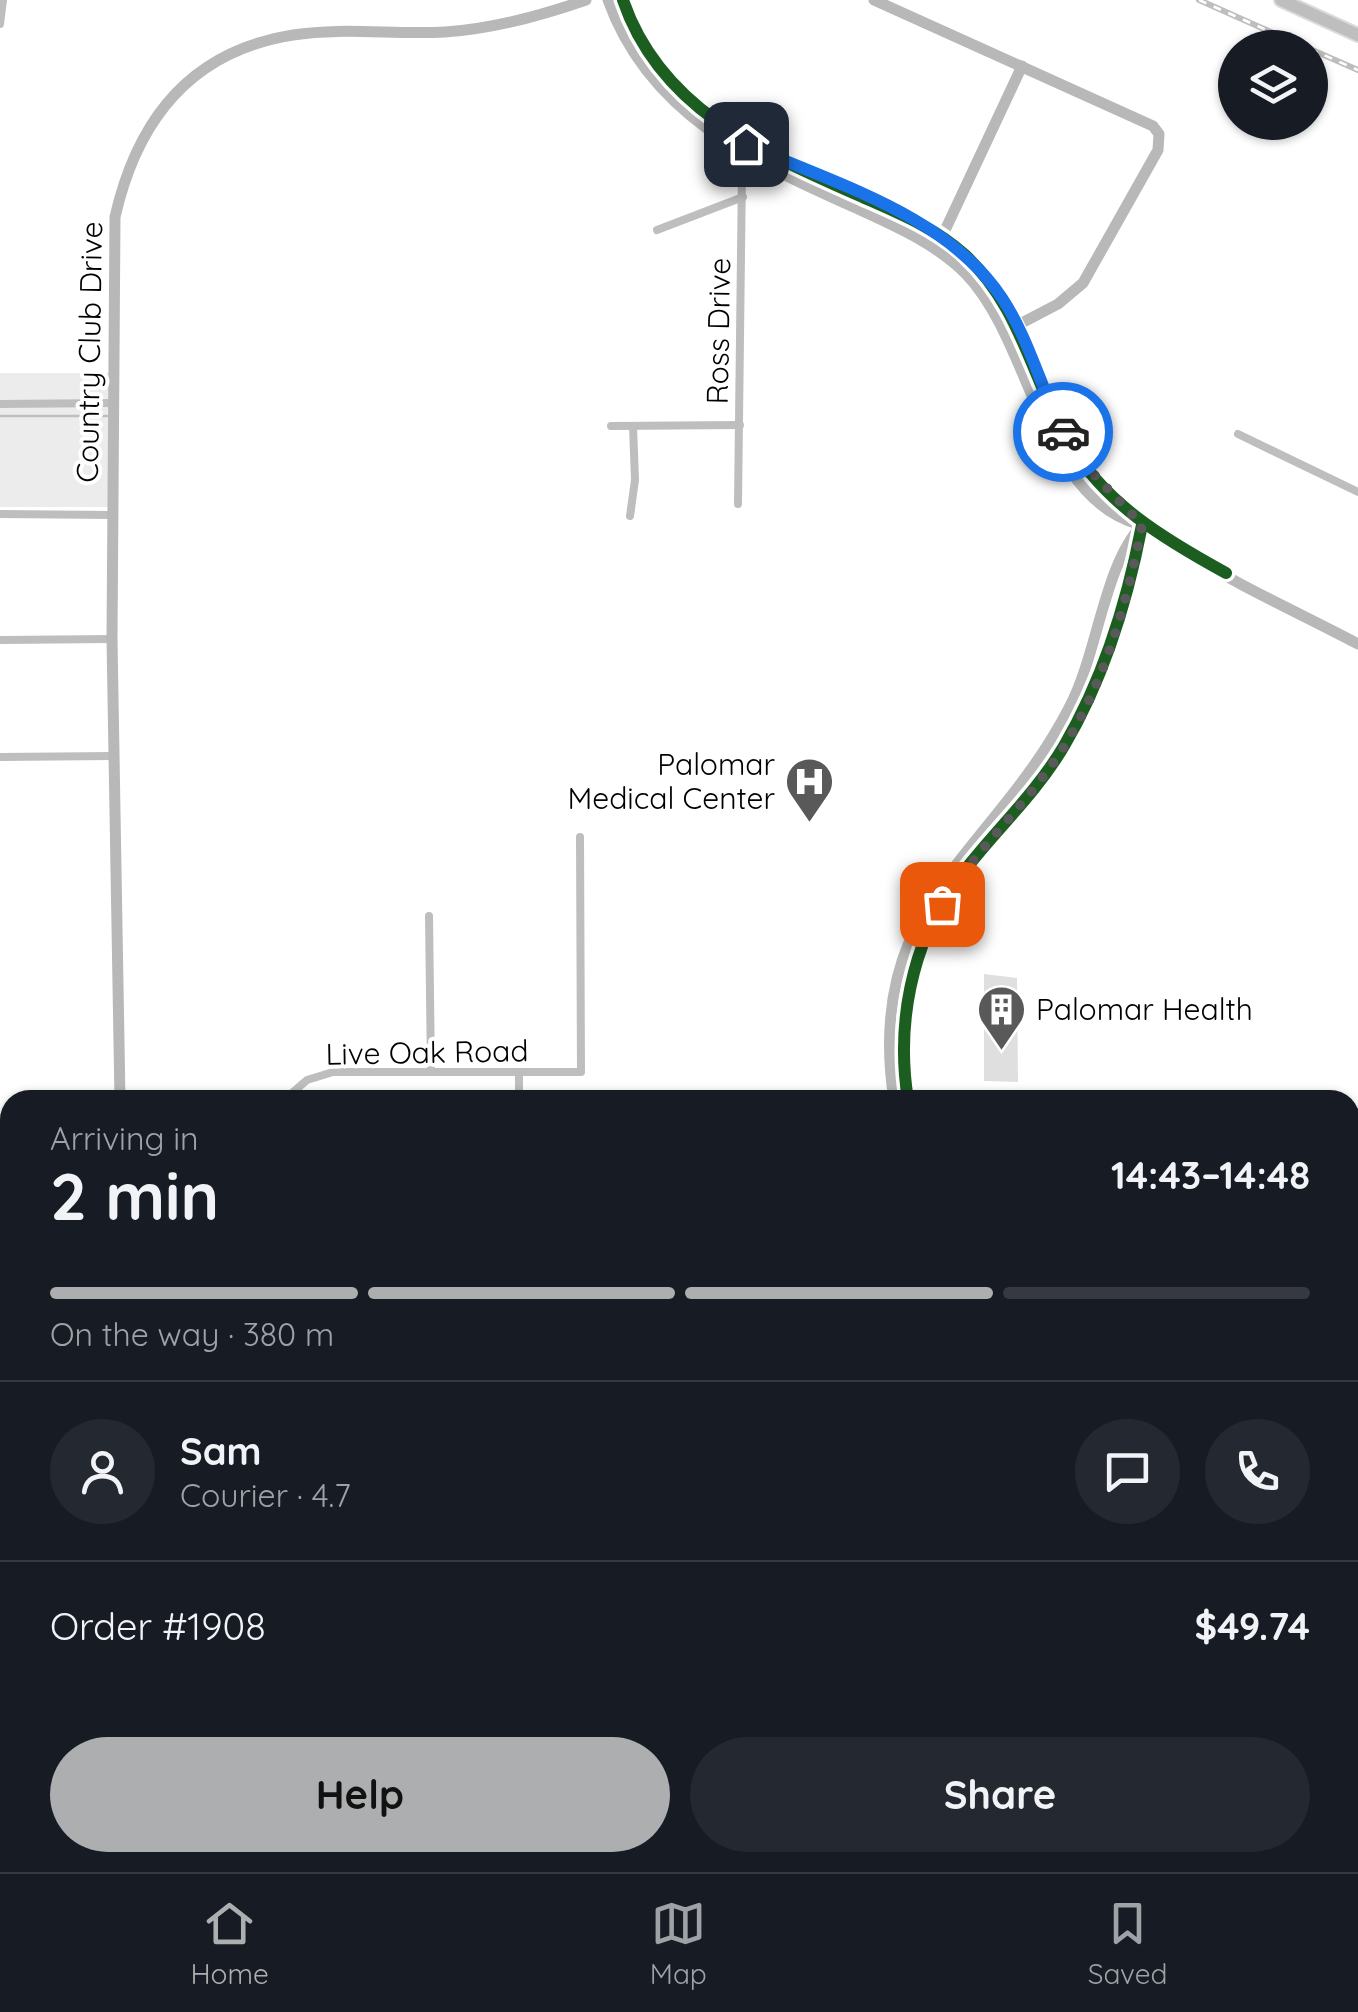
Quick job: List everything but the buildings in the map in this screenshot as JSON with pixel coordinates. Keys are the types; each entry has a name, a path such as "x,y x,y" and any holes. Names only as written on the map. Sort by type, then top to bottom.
{"main road":[{"name":"Country Club Drive","path":"120,1090 112,516 115,217 125,173 139,142 174,93 205,68 257,42 296,34 447,32 512,22 586,0"},
{"path":"608,0 626,39 654,82 691,120 748,158 909,233 935,249 989,301 1069,468 1107,510 1142,525 1358,644"},
{"path":"623,0 644,46 672,83 721,126 746,144 942,237 992,286 1018,325 1067,439 1082,462 1142,525"},
{"path":"874,0 1153,126 1159,134 1158,150 1091,273 1066,299 1018,325"},
{"path":"1280,0 1358,35"},
{"path":"935,249 1022,66"},
{"path":"894,1090 891,1015 917,923 935,888 1027,776 1063,720 1093,656 1122,545 1142,525"},
{"path":"907,1090 903,1037 920,950 956,882 1052,765 1080,717 1113,643 1142,525"}],"street":[{"path":"0,24 3,0"},
{"name":"Ross Drive","path":"738,504 742,171 748,158"},
{"path":"657,230 742,197"},
{"path":"0,404 114,403"},
{"path":"611,426 740,424"},
{"path":"630,516 635,480 633,426"},
{"path":"1238,434 1358,492"},
{"path":"0,514 112,516"},
{"path":"0,640 112,639"},
{"path":"0,757 114,756"},
{"name":"Live Oak Road","path":"293,1090 320,1074 581,1072 580,837"},
{"path":"429,916 431,1072"},
{"path":"518,1090 519,1072"}],"shaded area":[{"path":"0,373 114,373 112,507 0,507"}],"waterway":[{"path":"0,416 107,416"}],"railway":[{"path":"1199,0 1266,30"},
{"path":"1328,57 1358,70"}],"cycle path":[{"path":"623,0 640,39 663,72 722,125 792,165 918,223 965,255 999,296 1067,439 1098,482 1158,533 1226,573"},
{"path":"907,1090 906,1015 910,987 927,933 955,883 1039,782 1078,720 1112,639 1142,525"}],"way so far":[{"path":"942,904 1063,748 1113,643 1137,550 1142,525 1082,462 1063,432"}],"place":[{"name":"Palomar Medical Center","path":"810,824"},
{"name":"Palomar Health","path":"1001,1052"}],"route":[{"path":"746,144 899,213 965,255 1018,325 1063,432"}]}
